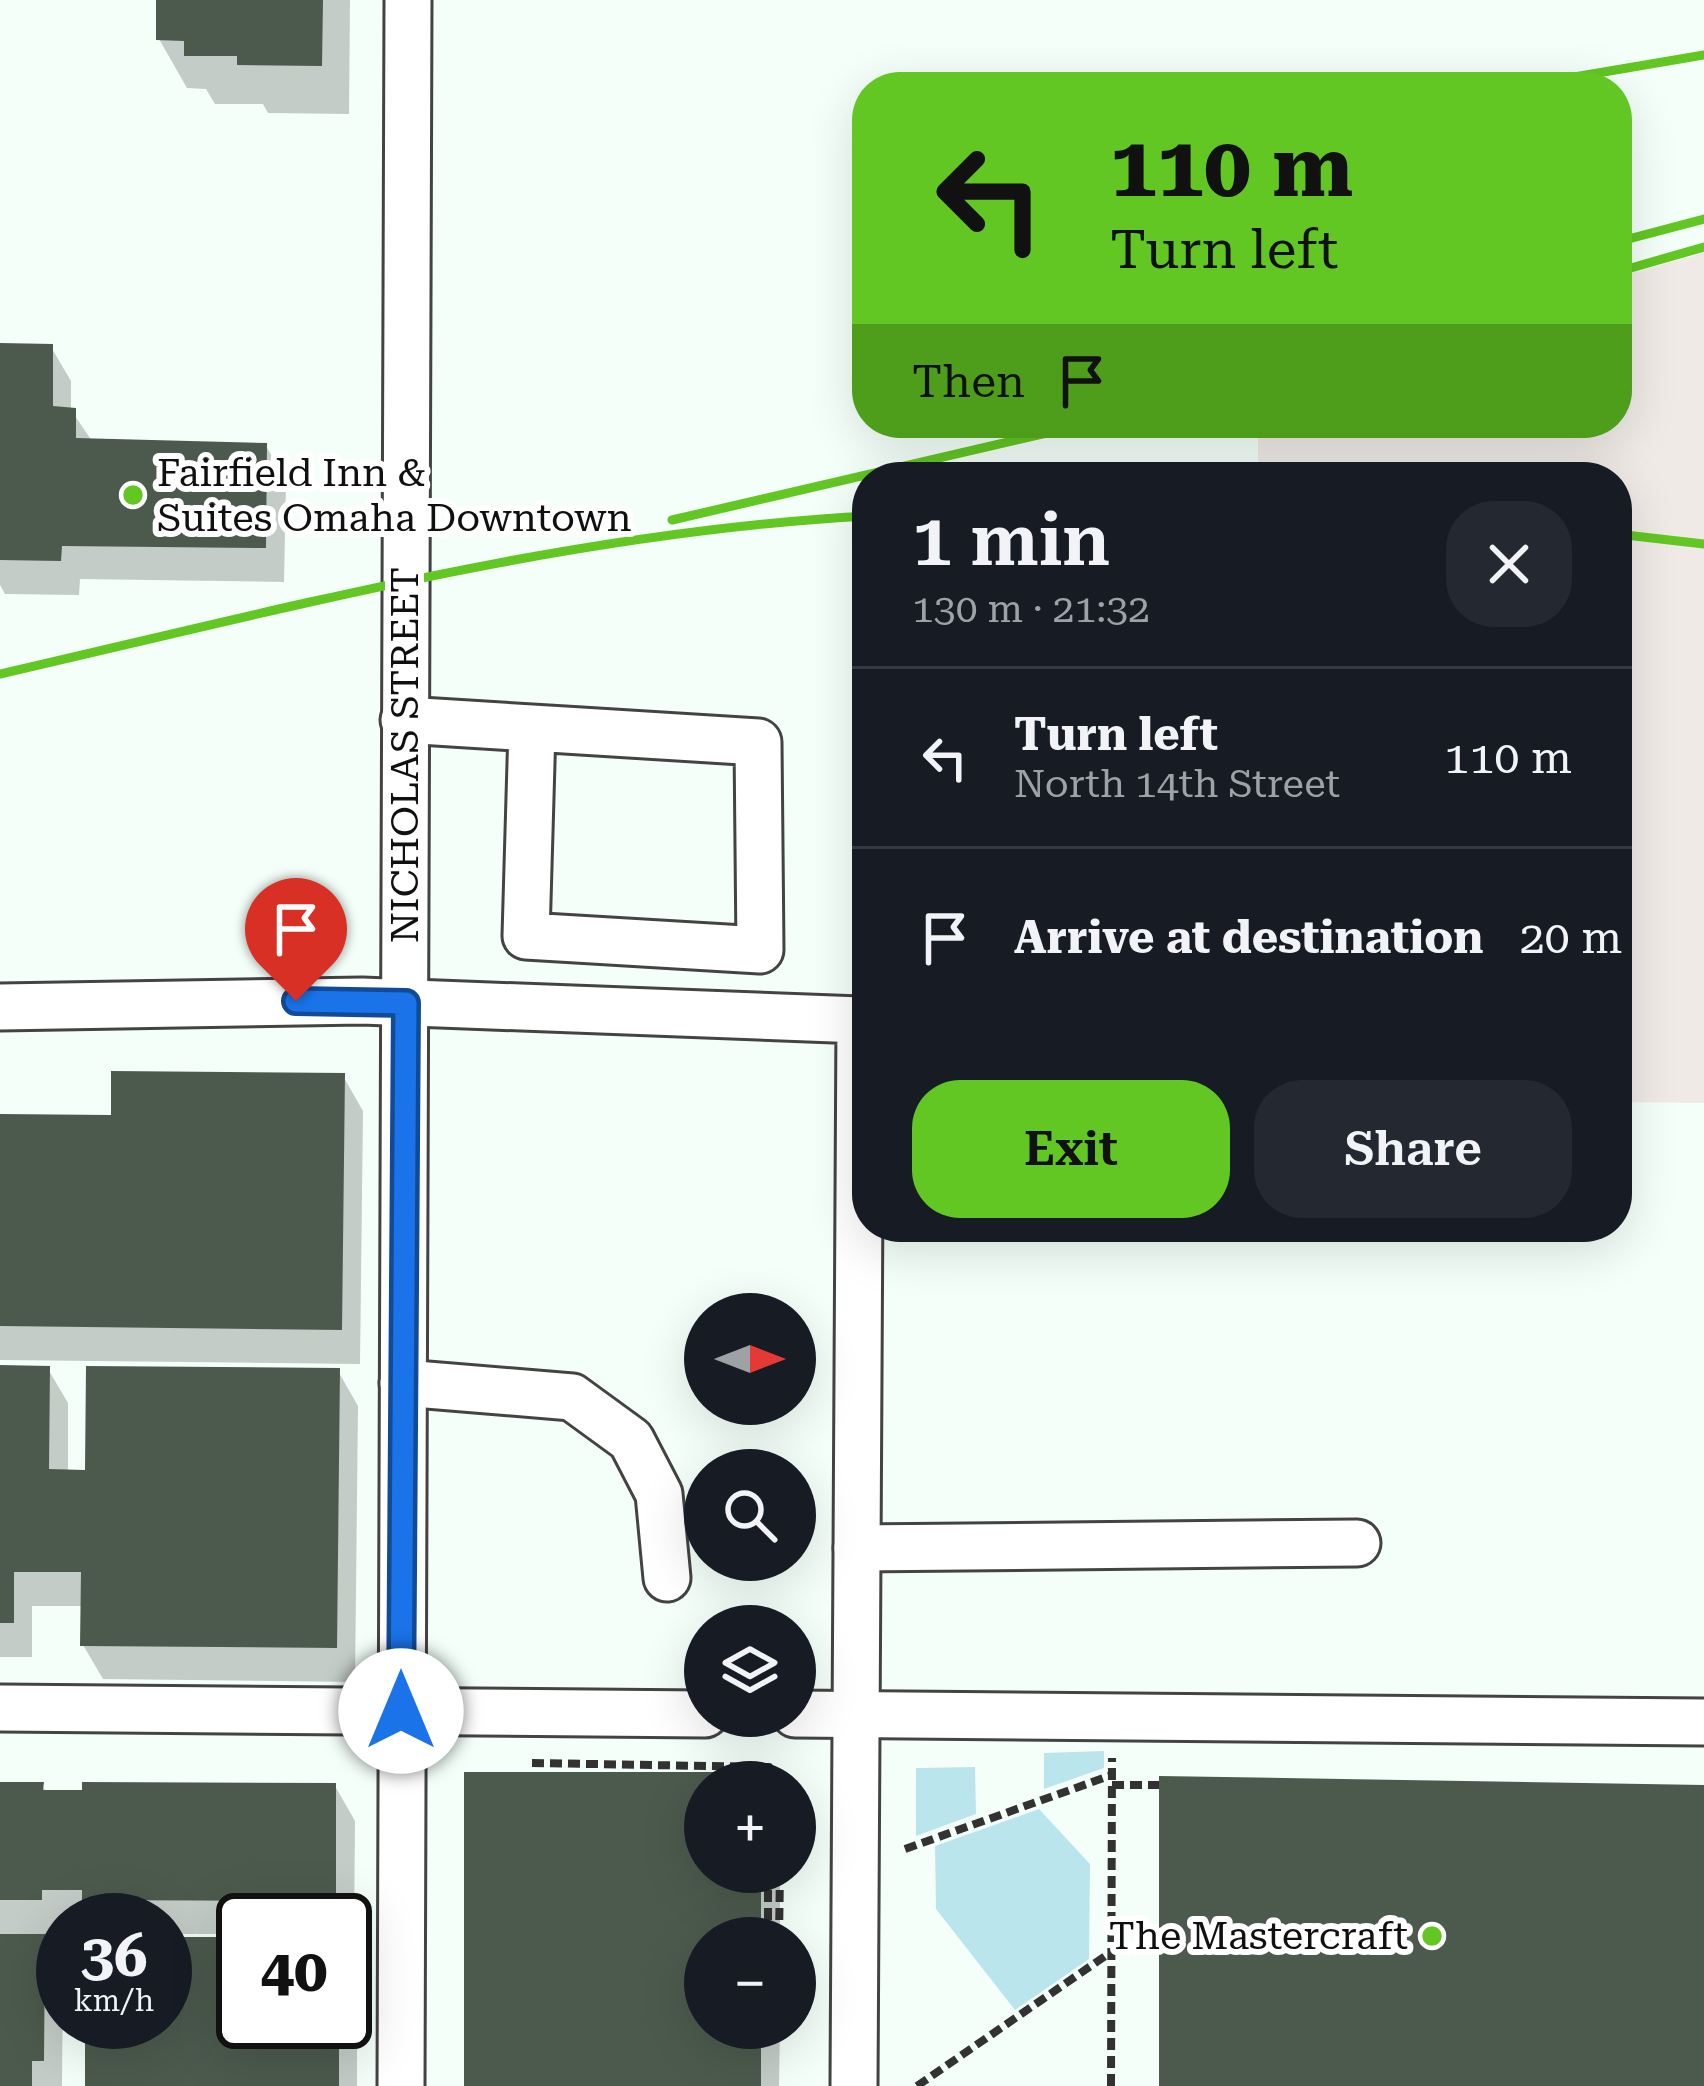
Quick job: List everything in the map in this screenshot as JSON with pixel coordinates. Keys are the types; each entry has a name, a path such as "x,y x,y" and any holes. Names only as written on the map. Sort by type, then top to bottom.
{"street":[{"name":"NICHOLAS STREET","path":"401,2086 408,0"},
{"path":"404,720 758,742 760,950 526,936 532,728"},
{"path":"0,1006 406,1003 852,1020"},
{"path":"854,2086 858,1242"},
{"path":"403,1383 572,1397 631,1440 658,1494 667,1578"},
{"path":"856,1548 1357,1544"},
{"path":"0,1708 684,1714"},
{"path":"816,1714 1704,1722"}],"path":[{"path":"1111,2086 1112,1744"},
{"path":"532,1763 684,1768"},
{"path":"905,1849 1112,1780 1159,1786"},
{"path":"917,2086 1112,1951"}],"shaded area":[{"path":"1704,253 1704,1103 1632,1102 1632,462 1258,462 1258,438 1632,438 1632,273"},
{"path":"1104,1751 1104,1768 1044,1789 1044,1753"},
{"path":"975,1767 976,1814 916,1836 916,1768"},
{"path":"1039,1809 1090,1864 1089,1959 1015,2010 936,1909 935,1846"}],"building":[{"path":"156,0 323,0 322,66 237,65 237,56 184,56 184,41 156,40"},
{"name":"Fairfield Inn & Suites Omaha Downtown","path":"0,343 53,344 53,406 76,408 76,438 267,443 266,548 62,546 61,561 0,560"},
{"path":"111,1071 345,1073 342,1330 0,1326 0,1114 111,1115"},
{"path":"0,1365 50,1366 49,1469 85,1470 86,1366 340,1368 337,1648 80,1646 81,1572 14,1572 14,1623 0,1623"},
{"path":"464,1772 684,1772 684,1893 761,1893 761,1917 684,1917 684,2049 761,2049 761,2086 464,2086"},
{"name":"The Mastercraft","path":"1159,1776 1704,1785 1704,2086 1159,2086"},
{"path":"0,1782 44,1782 43,1790 82,1790 82,1782 336,1783 336,1893 216,1893 216,1901 192,1900 192,1893 42,1890 36,1893 36,1900 0,1900"},
{"path":"0,1934 36,1934 36,2049 44,2049 44,2061 32,2061 32,2086 0,2086"},
{"path":"192,1937 216,1937 216,2049 339,2049 339,2086 85,2086 85,2049 192,2049"}],"railway":[{"path":"1604,72 1704,55"},
{"path":"1632,238 1704,219"},
{"path":"1632,268 1704,247"},
{"path":"922,462 1025,438"},
{"path":"672,520 852,478"},
{"path":"0,674 430,576 647,538 852,517"},
{"path":"1632,536 1704,544"}],"place":[{"name":"Fairfield Inn & Suites Omaha Downtown","path":"133,495"},
{"name":"The Mastercraft","path":"1432,1936"}],"route":[{"path":"296,1001 406,1003 401,1711"}]}
